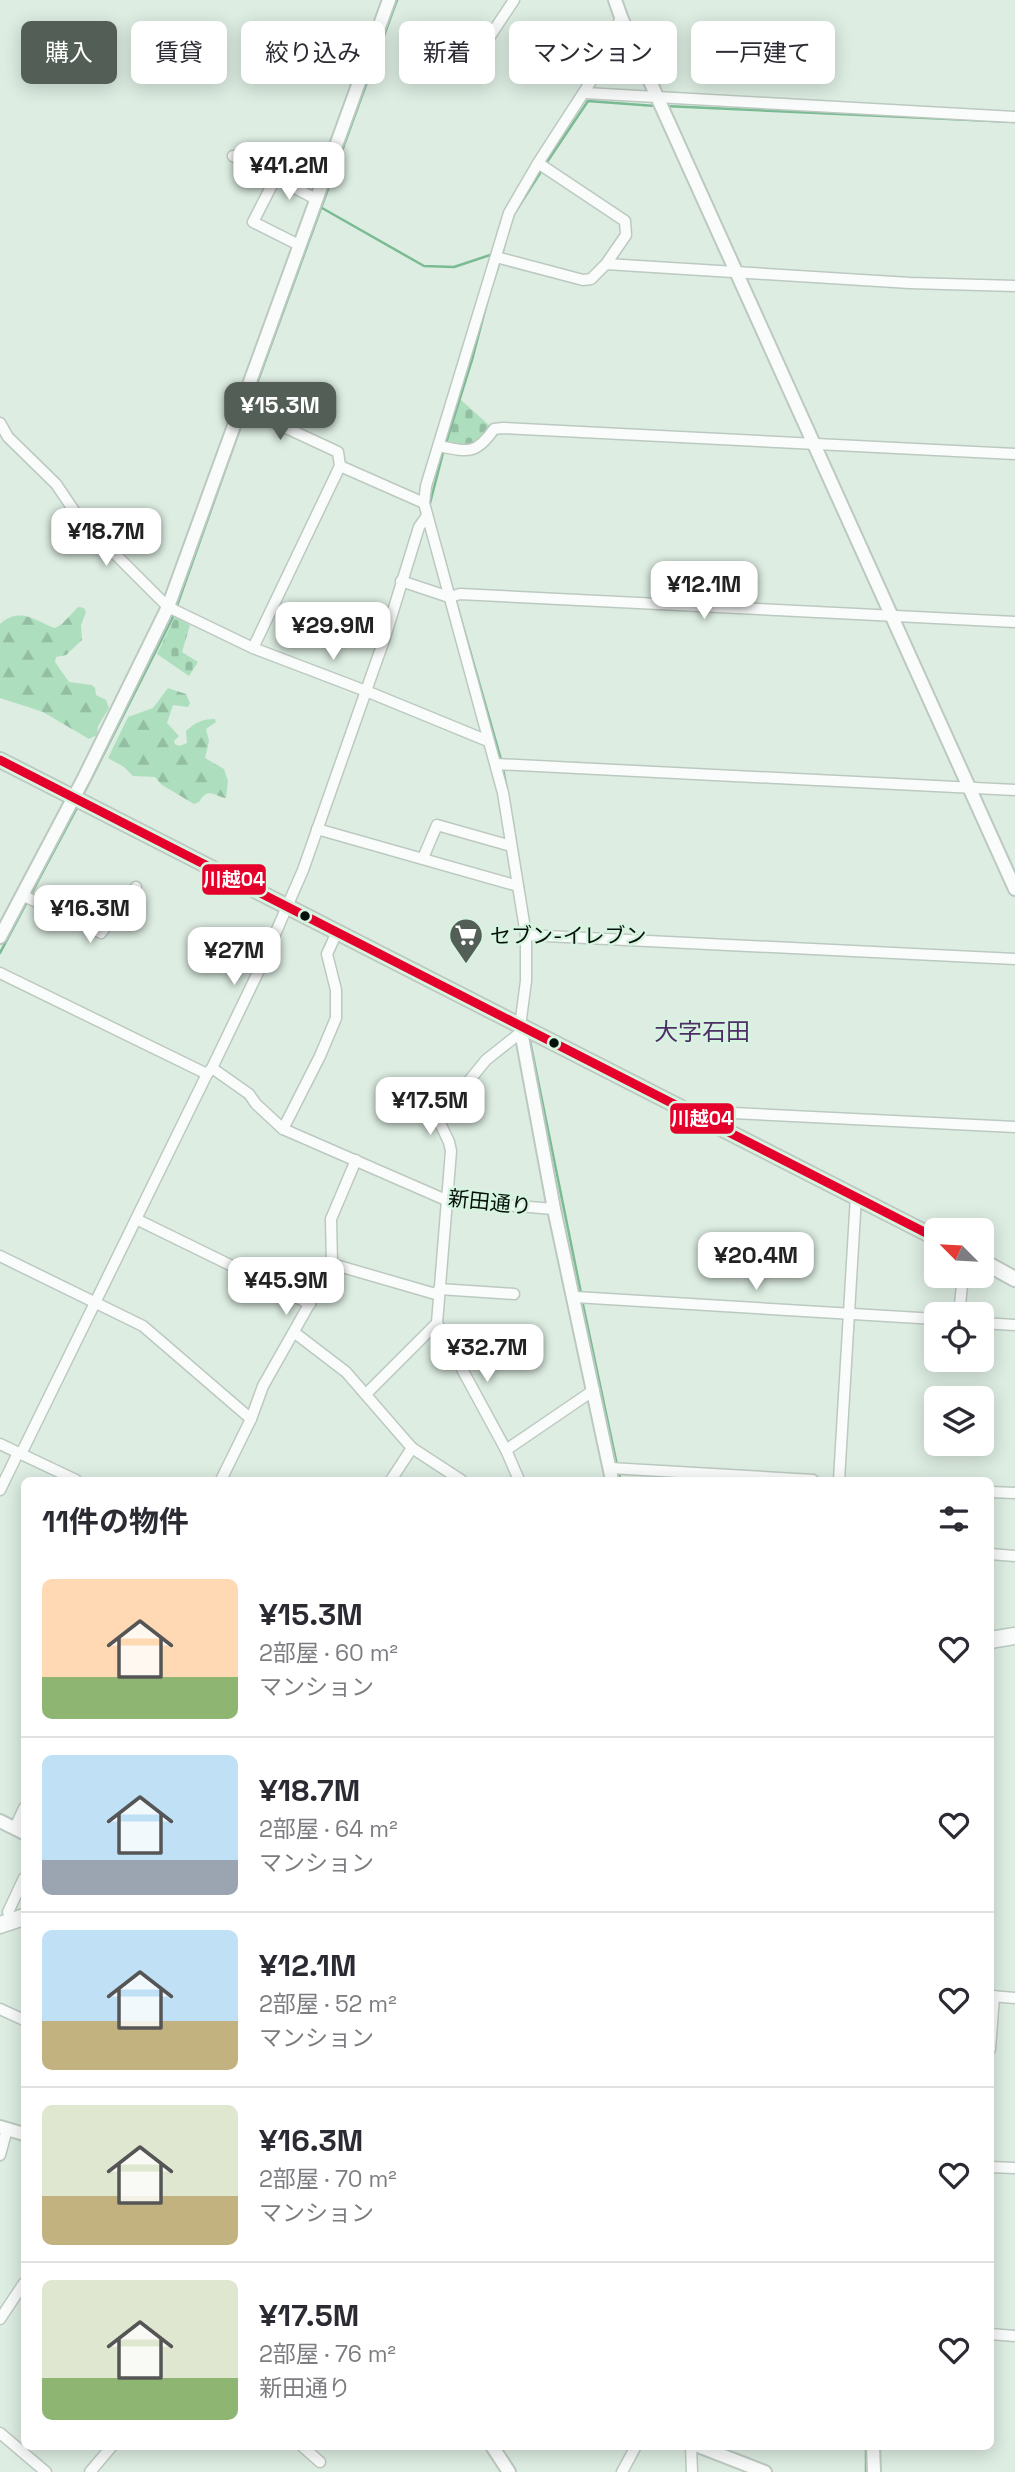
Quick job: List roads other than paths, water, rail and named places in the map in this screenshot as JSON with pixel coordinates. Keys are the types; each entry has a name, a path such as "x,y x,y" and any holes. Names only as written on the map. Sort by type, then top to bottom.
{"highway":[{"path":"994,1639 1015,1636"},
{"path":"994,1649 1015,1646"},
{"path":"3,1917 21,1908"},
{"path":"3,1917 21,1917"}],"main road":[{"path":"0,760 337,932 520,1030 690,1111 924,1232"},
{"path":"994,1268 1015,1279"}],"street":[{"path":"0,937 74,799 168,607 389,0"},
{"path":"495,29 514,0"},
{"path":"615,0 1015,889"},
{"path":"621,17 602,64 586,93 538,163 509,214 426,486 424,503 496,764 526,935 526,981 520,1030 554,1209 611,1474 697,1477"},
{"path":"586,93 1015,117"},
{"path":"233,156 316,199"},
{"path":"496,257 583,280 591,279 606,264 626,234 625,221 538,163"},
{"path":"275,179 253,222 299,245"},
{"path":"606,264 910,283 1015,286"},
{"path":"241,407 338,452 340,466 253,648"},
{"path":"0,423 8,436 55,484 79,518 168,607 253,648 488,741"},
{"path":"439,446 467,452 486,441 494,429 503,428 1015,454"},
{"path":"340,466 424,503"},
{"path":"0,1490 95,1303 287,907 385,637 419,527 426,517"},
{"path":"401,581 449,597 460,594 1015,622"},
{"path":"496,764 1015,790"},
{"path":"423,858 437,825 511,846"},
{"path":"317,829 518,886"},
{"path":"22,895 101,933 136,887"},
{"path":"283,1129 336,1018 336,990 327,954 337,932"},
{"path":"526,935 1015,959"},
{"name":"新田通り","path":"0,973 209,1071 249,1094 283,1129 446,1200 554,1209"},
{"path":"518,1477 506,1450 437,1323 451,1151 438,1119 479,1068 520,1030"},
{"path":"690,1111 1015,1127"},
{"path":"222,1477 251,1419 263,1386 332,1264 331,1219 356,1160"},
{"path":"839,1477 856,1196"},
{"path":"136,1219 310,1304"},
{"path":"0,1256 143,1326 251,1419"},
{"path":"332,1264 439,1292 514,1294"},
{"path":"575,1297 924,1318"},
{"path":"366,1394 437,1323"},
{"path":"994,1324 1015,1325"},
{"path":"295,1333 331,1359 366,1394 412,1448 456,1477"},
{"path":"506,1450 594,1390"},
{"path":"0,1444 70,1477"},
{"path":"393,1477 412,1448"},
{"path":"994,1492 1015,1493"},
{"path":"994,1554 1015,1556"},
{"path":"0,1821 20,1831"},
{"path":"3,1917 21,1884"},
{"path":"994,1996 1015,1998"},
{"path":"0,2009 21,2019"},
{"path":"0,2155 4,2128 21,2133"},
{"path":"994,2167 1015,2168"},
{"path":"0,2319 4,2307 21,2287"},
{"path":"994,2334 1015,2336"},
{"path":"0,2433 46,2472"},
{"path":"90,2472 109,2450"},
{"path":"306,2450 320,2462"},
{"path":"495,2450 509,2472"},
{"path":"622,2472 634,2450"},
{"path":"691,2450 692,2472"},
{"path":"708,2450 765,2472"},
{"path":"873,2450 874,2472"}],"waterway":[{"path":"248,408 397,0"},
{"path":"545,165 588,101 655,106"},
{"path":"665,106 1015,122"},
{"path":"510,225 542,170"},
{"path":"322,208 424,266 454,267 493,254"},
{"path":"502,255 506,238"},
{"path":"493,282 500,261"},
{"path":"446,443 490,291"},
{"path":"82,797 173,617 245,414"},
{"path":"429,507 444,449"},
{"path":"443,554 453,591"},
{"path":"455,598 502,763 507,790"},
{"path":"30,896 78,806"},
{"path":"512,818 530,932"},
{"path":"0,953 27,902"},
{"path":"529,1036 581,1293"},
{"path":"582,1300 617,1465"},
{"path":"619,1471 620,1477"},
{"path":"866,2450 866,2472"}],"place":[{"name":"セブン-イレブン","path":"466,965"}],"district":[{"name":"大字石田","path":"702,1031"}]}
